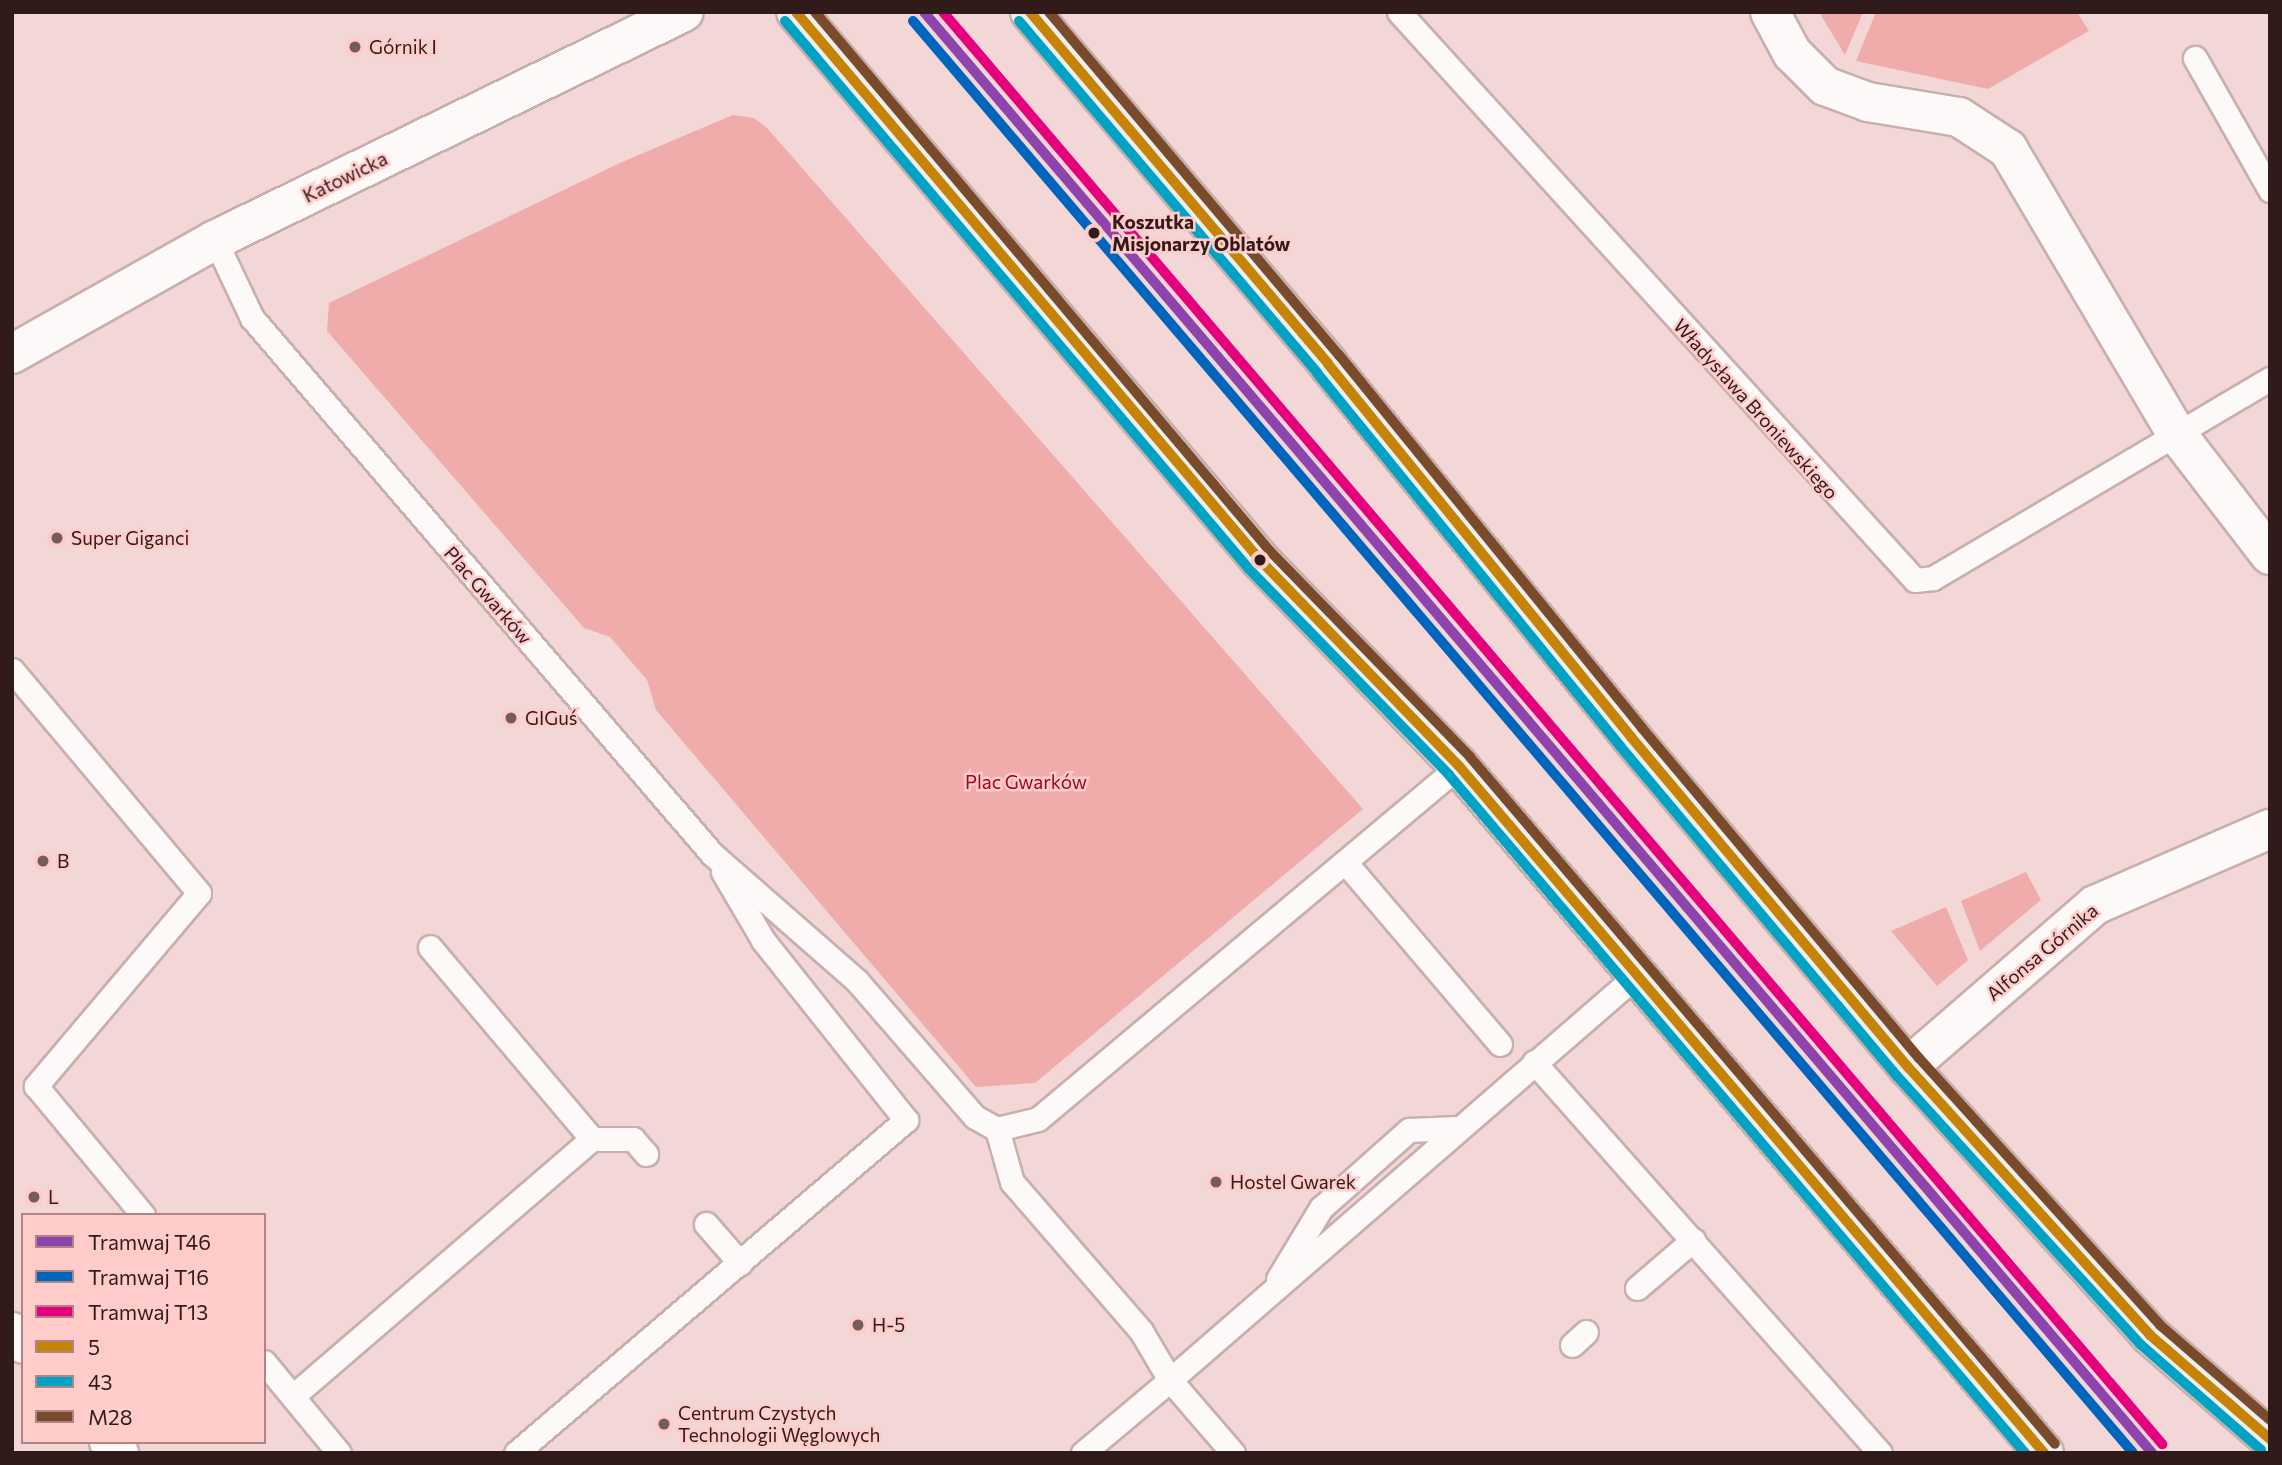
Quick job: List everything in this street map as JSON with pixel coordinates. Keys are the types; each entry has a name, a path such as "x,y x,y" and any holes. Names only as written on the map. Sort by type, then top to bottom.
{"main road":[{"path":"796,12 1260,560 1460,766 2044,1453"},
{"path":"1030,12 1328,364 1631,737 1908,1067 2150,1335 2270,1439"}],"street":[{"name":"Katowicka","path":"12,354 215,240 684,12"},
{"path":"1770,12 1792,53 1825,86 1868,102 1959,117 2007,149 2176,433 2270,555"},
{"name":"Alfonsa Górnika","path":"1908,1067 2095,905 2270,829"}],"lane":[{"name":"Władysława Broniewskiego","path":"1399,12 1915,580 1933,578 2270,379"},
{"path":"2195,58 2270,190"},
{"name":"Plac Gwarków","path":"215,240 252,318 712,854 857,981 975,1117 997,1129"},
{"path":"12,670 200,893 36,1086 141,1213"},
{"path":"1233,1453 1170,1380 1141,1331 1012,1182 997,1129 1038,1119 1460,766"},
{"path":"516,1453 906,1120 763,940 712,854"},
{"path":"1345,862 1500,1044"},
{"path":"430,947 592,1139"},
{"path":"1083,1453 1271,1293 1456,1128 1638,974"},
{"path":"1534,1062 1880,1453"},
{"path":"293,1396 592,1139 633,1139 646,1154"},
{"path":"706,1224 740,1263"},
{"path":"1637,1288 1693,1240"},
{"path":"266,1364 340,1453"}],"green space":[{"path":"1819,12 1863,12 1845,55"},
{"path":"1876,12 2077,12 2089,31 1988,89 1856,61"},
{"name":"Plac Gwarków","path":"733,115 754,118 768,129 1363,809 1035,1083 976,1087 656,710 647,680 610,637 584,628 327,331 329,303 622,162"},
{"path":"2026,872 2041,900 1980,951 1961,901"},
{"path":"1946,907 1968,960 1937,986 1891,931"}],"tram line":[{"name":"T46","path":"924,12 2152,1453"},
{"name":"T13","path":"943,12 2162,1444"},
{"name":"T16","path":"913,21 2133,1453"}],"transit line":[{"name":"5","path":"796,12 1260,560 1459,766 2044,1453"},
{"name":"M28","path":"815,12 1270,551 1470,757 2055,1444"},
{"name":"5","path":"1030,12 1328,364 1631,737 1908,1067 2150,1335 2270,1439"},
{"name":"M28","path":"1049,12 1339,355 1642,728 1919,1058 2160,1325 2270,1420"},
{"name":"43","path":"785,21 1249,569 1449,775 2025,1453"},
{"name":"43","path":"1019,21 1317,373 1620,746 1897,1076 2140,1344 2261,1450"}],"place":[{"name":"Górnik I","path":"355,47"},
{"name":"Koszutka Misjonarzy Oblatów","path":"1094,233"},
{"name":"Super Giganci","path":"57,538"},
{"name":"GIGuś","path":"511,718"},
{"name":"B","path":"43,861"},
{"name":"Hostel Gwarek","path":"1216,1182"},
{"name":"L","path":"34,1197"},
{"name":"H-5","path":"858,1325"},
{"name":"Centrum Czystych Technologii Węglowych","path":"664,1424"}]}
